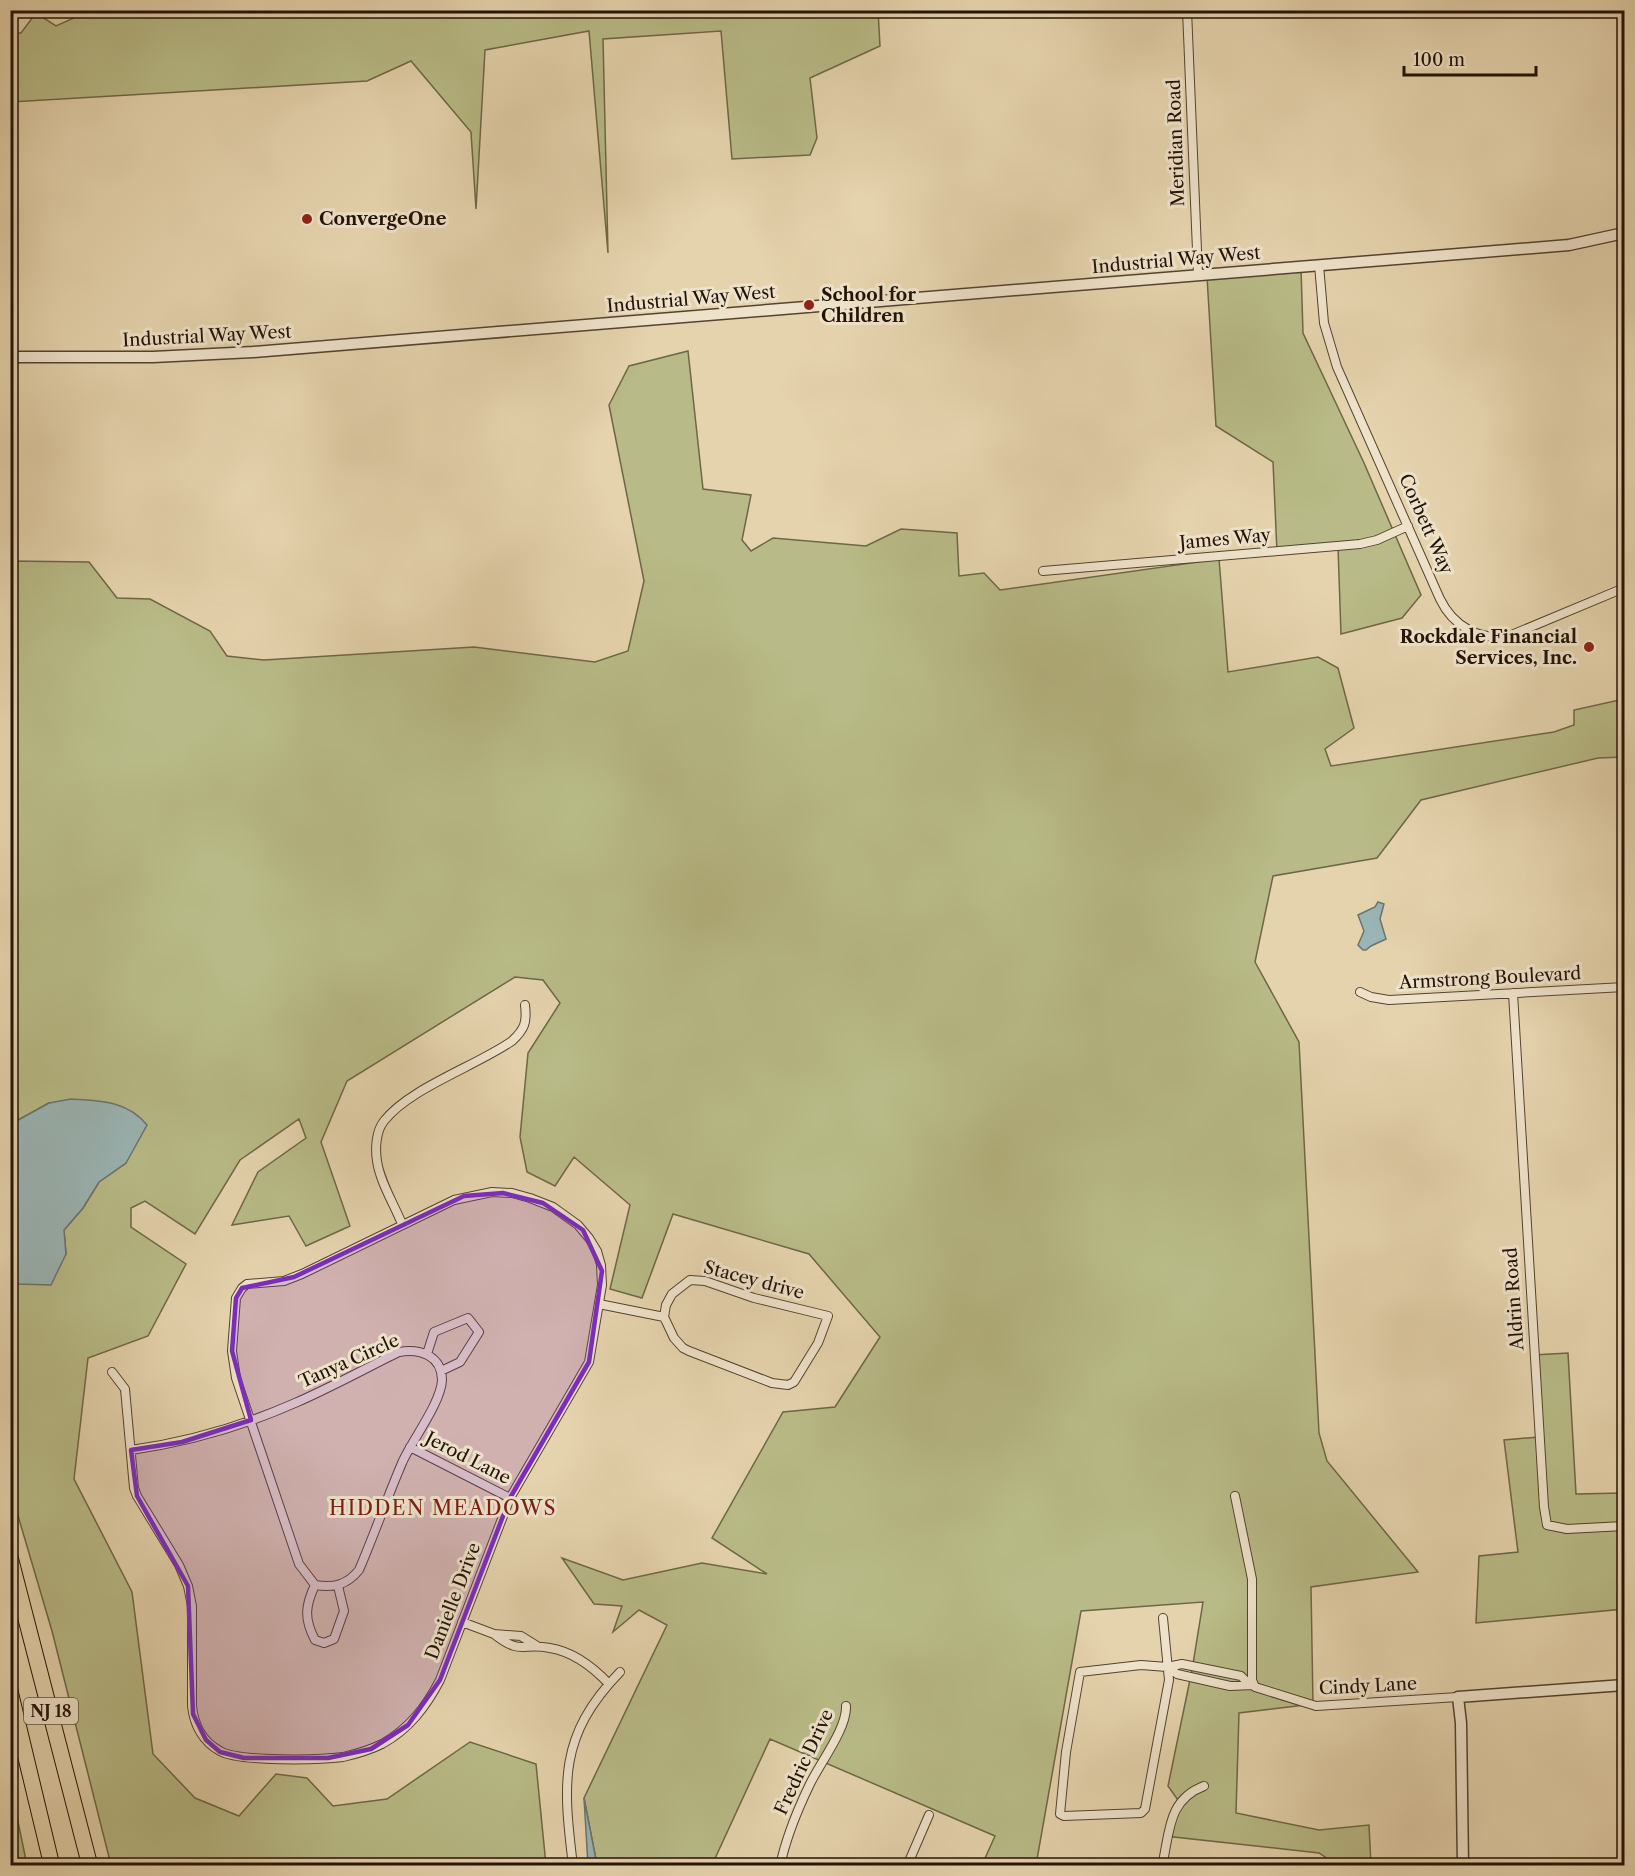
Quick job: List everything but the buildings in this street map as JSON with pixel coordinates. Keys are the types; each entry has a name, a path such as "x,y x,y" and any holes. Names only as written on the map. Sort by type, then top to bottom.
{"highway":[{"name":"NJ 18","path":"10,1557 90,1866"},
{"name":"NJ 18","path":"10,1691 52,1866"}],"street":[{"name":"Meridian Road","path":"1187,10 1198,274"},
{"name":"Industrial Way West","path":"10,357 153,357 224,354 1569,245 1624,233"},
{"name":"Corbett Way","path":"1319,265 1321,308 1333,356 1407,526 1444,606 1456,622 1482,635 1503,637 1519,633 1624,588"},
{"name":"James Way","path":"1043,571 1360,544 1377,540 1407,526"},
{"name":"Armstrong Boulevard","path":"1360,992 1371,997 1389,1000 1624,987"},
{"name":"Aldrin Road","path":"1513,993 1545,1516 1547,1525 1566,1529 1624,1526"},
{"path":"402,1224 377,1161 377,1141 381,1126 398,1108 416,1095 512,1041 523,1029 526,1020 525,1005"},
{"name":"Danielle Drive","path":"112,1372 125,1389 134,1488 179,1565 188,1586 192,1606 193,1714 202,1735 220,1752 244,1758 328,1758 358,1753 383,1743 408,1725 427,1703 440,1680 510,1498 589,1362 602,1271 594,1246 584,1230 571,1219 543,1203 512,1193 473,1194 454,1200 402,1224 294,1277 267,1284 247,1284 238,1292 236,1298 232,1352 236,1378 251,1420"},
{"name":"Stacey drive","path":"700,1280 754,1298 828,1316 818,1342 795,1382 788,1385 779,1385 751,1376 683,1348 669,1329 664,1317 666,1305 672,1294 686,1282 700,1280"},
{"path":"599,1304 664,1317"},
{"path":"251,1420 302,1571 315,1585 338,1586 351,1579 359,1570 402,1461 436,1400 440,1390 441,1371 460,1362 479,1332 468,1318 434,1332 427,1354"},
{"name":"Tanya Circle","path":"131,1450 182,1442 251,1420 295,1403 399,1352 413,1350 427,1354 434,1359 441,1371"},
{"name":"Jerod Lane","path":"410,1447 510,1498"},
{"path":"1235,1496 1252,1579 1252,1683"},
{"path":"315,1585 306,1610 315,1640 324,1644 334,1639 344,1611 344,1603 338,1586"},
{"path":"1163,1618 1169,1680 1143,1812 1064,1816 1060,1814 1066,1752 1080,1672 1141,1665 1167,1667"},
{"path":"462,1622 494,1634 505,1643 517,1648 537,1646 560,1650 578,1658 609,1684"},
{"name":"Cindy Lane","path":"1167,1667 1182,1664 1241,1676 1257,1688 1316,1706 1624,1685"},
{"path":"573,1866 566,1800 569,1763 584,1719 593,1704 620,1672"},
{"path":"1458,1697 1461,1722 1463,1866"},
{"name":"Fredric Drive","path":"780,1866 797,1813 839,1731 846,1706"},
{"path":"1162,1866 1171,1822 1178,1805 1189,1793 1204,1786"},
{"path":"906,1866 929,1815"}],"highlighted area":[{"path":"503,1193 543,1203 583,1230 602,1271 589,1362 510,1498 440,1680 408,1725 371,1749 328,1758 244,1758 220,1752 206,1740 193,1714 188,1586 137,1496 131,1450 182,1442 251,1420 232,1351 236,1298 242,1288 294,1277 464,1196"}],"green space":[{"path":"69,10 878,10 880,46 810,78 817,138 810,155 732,159 721,31 603,39 608,253 589,31 485,50 476,209 471,132 411,61 367,81 11,102 11,33 21,33 36,13 56,26 74,18"},
{"path":"1301,268 1303,333 1364,463 1421,595 1402,618 1341,634 1338,547 1277,552 1273,462 1216,426 1207,277"},
{"path":"688,351 703,489 751,495 742,540 751,551 773,538 866,546 901,529 957,533 959,576 984,573 1000,590 1219,559 1228,672 1318,657 1338,668 1354,728 1325,749 1331,766 1554,732 1574,725 1574,710 1624,699 1624,757 1598,758 1421,800 1377,858 1273,876 1255,962 1299,1042 1319,1433 1327,1461 1418,1572 1311,1587 1313,1704 1239,1713 1236,1813 1319,1830 1369,1825 1371,1865 1337,1865 1319,1853 1165,1836 1178,1800 1168,1786 1192,1670 1203,1602 1081,1611 1036,1865 982,1865 995,1836 770,1739 712,1865 597,1865 584,1798 667,1625 639,1610 613,1632 622,1606 594,1604 562,1558 623,1580 702,1563 767,1574 712,1538 783,1412 835,1407 880,1337 809,1254 673,1214 642,1298 610,1289 630,1205 574,1157 555,1186 527,1172 520,1137 528,1053 560,1003 543,980 515,977 347,1081 321,1142 350,1226 306,1246 289,1216 232,1225 258,1172 306,1138 299,1119 240,1160 195,1234 145,1201 131,1208 131,1227 186,1264 148,1336 88,1358 74,1479 132,1592 153,1754 195,1798 239,1816 276,1774 307,1778 333,1806 387,1799 470,1742 536,1764 546,1865 111,1865 52,1631 11,1492 11,1274 17,1284 66,1254 64,1230 83,1208 99,1182 126,1163 49,1103 11,1124 11,561 89,562 117,598 150,599 210,631 227,656 264,660 474,647 595,662 628,651 644,581 609,405 629,366"},
{"path":"1568,1353 1576,1494 1624,1493 1624,1609 1476,1623 1479,1556 1518,1552 1504,1440 1539,1437 1533,1355"},
{"path":"11,1788 27,1865 11,1865"}],"water":[{"path":"1378,902 1384,904 1380,919 1386,939 1363,950 1358,945 1364,931 1358,915 1375,907"},
{"path":"71,1099 122,1106 147,1125 126,1163 99,1182 83,1208 64,1230 66,1254 51,1285 17,1284 10,1274 11,1124 49,1103"},
{"path":"584,1798 597,1865 588,1865"}],"place":[{"name":"ConvergeOne","path":"307,219"},
{"name":"School for Children","path":"809,305"},
{"name":"Rockdale Financial Services, Inc.","path":"1589,647"}],"district":[{"name":"HIDDEN MEADOWS","path":"443,1508"}]}
